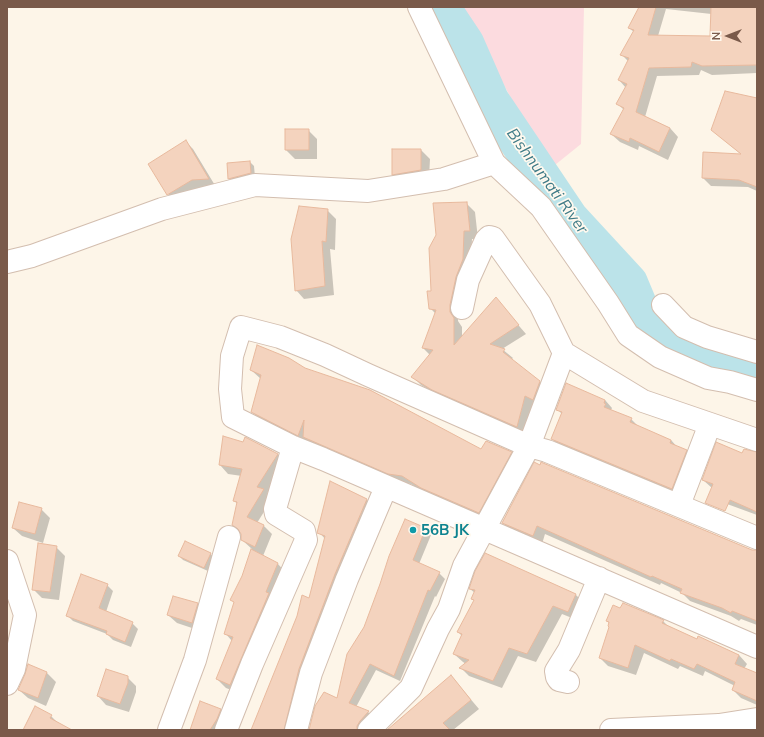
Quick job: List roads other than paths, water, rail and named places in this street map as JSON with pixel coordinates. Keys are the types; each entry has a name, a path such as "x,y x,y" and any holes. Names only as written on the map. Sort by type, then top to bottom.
{"street":[{"path":"419,7 494,163 541,207 608,303 628,335 660,357 708,378 730,382 757,390"},
{"path":"7,262 32,256 162,209 255,185 368,191 444,179 494,163"},
{"path":"462,308 468,280 486,240 489,237 493,238 540,304 564,353 643,401 757,440"},
{"path":"663,305 684,327 707,337 757,352"},
{"path":"757,538 547,451 529,446 325,355 280,337 241,327 232,356 230,389 233,417 293,447 757,647"},
{"path":"370,730 411,688 438,629 449,609 464,566 485,530 529,446 564,353"},
{"path":"679,505 710,424"},
{"path":"226,730 252,664 306,540 304,531 276,514 275,510 293,447"},
{"path":"296,730 311,673 347,578 386,487"},
{"path":"169,730 195,660 229,537"},
{"path":"7,561 25,615 14,669 7,684"},
{"path":"568,682 560,680 557,677 556,671 568,650 599,578"},
{"path":"610,730 719,725 757,719"}],"waterway":[{"name":"Bishnumati River","path":"441,7 465,43 490,100 570,219 629,283 652,338 757,369"}],"place":[{"name":"56B JK","path":"413,530"}]}
